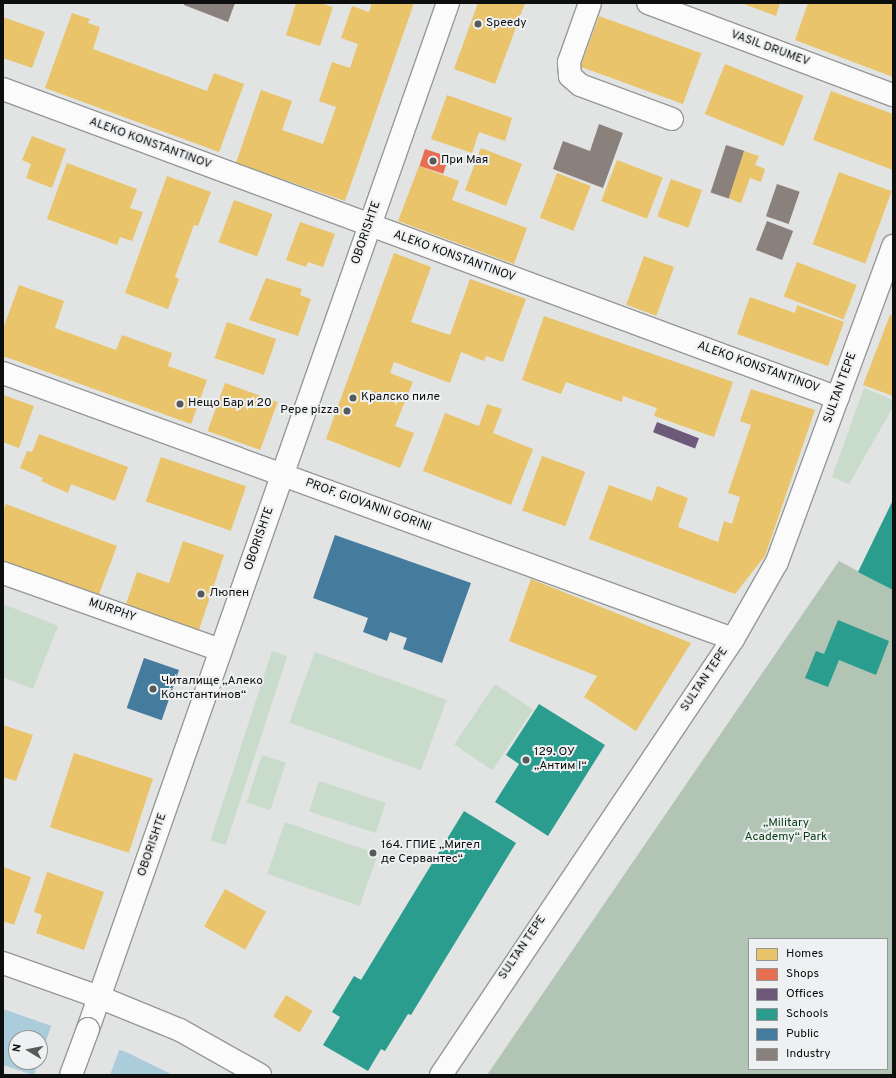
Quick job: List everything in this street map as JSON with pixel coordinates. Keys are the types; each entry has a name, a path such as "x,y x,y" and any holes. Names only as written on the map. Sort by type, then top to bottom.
{"street":[{"name":"OBORISHTE","path":"71,1075 100,997 448,3"},
{"path":"590,3 570,62 570,76 580,85 672,119"},
{"name":"VASIL DRUMEV","path":"648,3 893,95"},
{"name":"ALEKO KONSTANTINOV","path":"3,89 838,398"},
{"name":"SULTAN TEPE","path":"441,1075 505,976 733,639 777,562 893,246"},
{"name":"PROF. GIOVANNI GORINI","path":"3,374 733,639"},
{"name":"MURPHY","path":"3,573 221,650"},
{"path":"3,963 100,997 180,1030 260,1075"}],"green space":[{"path":"864,388 893,400 893,407 849,484 832,477"},
{"name":"„Military Academy“ Park","path":"839,561 893,590 893,1075 487,1075"},
{"path":"3,604 58,626 33,689 3,677"},
{"path":"272,651 287,656 226,845 211,840"},
{"path":"315,652 447,700 421,770 289,722"},
{"path":"495,684 533,710 492,770 454,745"},
{"path":"262,755 286,763 270,810 247,803"},
{"path":"319,781 386,803 376,833 309,811"},
{"path":"285,822 378,854 360,906 267,874"}],"water":[{"path":"3,1009 126,1052 173,1075 33,1075 18,1070 48,1070 48,1030 8,1030 8,1067 3,1065"}],"pier":[{"path":"52,1024 120,1048 110,1075 34,1075 36,1070 48,1070 48,1035"}],"building: Homes":[{"path":"296,3 320,3 333,7 320,46 286,35"},
{"path":"372,3 414,3 345,201 236,163 261,90 292,101 282,130 323,144 336,107 319,101 332,62 350,68 358,44 341,38 352,6 369,12"},
{"path":"478,3 525,3 495,84 454,69"},
{"path":"741,3 780,3 776,16"},
{"path":"808,3 893,3 893,77 795,40"},
{"path":"72,13 90,19 88,23 100,27 93,49 207,91 214,73 244,84 219,152 45,88"},
{"path":"599,16 701,53 683,104 581,67"},
{"path":"3,17 45,32 32,68 3,58"},
{"path":"725,64 804,96 784,146 705,114"},
{"path":"831,91 893,114 893,170 813,140"},
{"path":"447,95 512,118 505,141 479,132 472,153 431,139"},
{"path":"32,136 66,149 52,188 26,178 31,164 22,160"},
{"path":"481,148 522,164 506,206 465,190"},
{"path":"744,151 759,156 755,165 765,169 761,182 750,178 741,203 728,198"},
{"path":"617,160 663,178 647,219 601,201"},
{"path":"67,163 137,189 130,208 143,212 132,241 120,237 117,245 47,219"},
{"path":"419,166 459,181 452,200 527,228 514,264 398,221"},
{"path":"839,172 892,191 865,264 813,244"},
{"path":"557,173 591,186 573,231 540,218"},
{"path":"167,176 211,192 198,226 194,225 175,277 179,279 168,309 125,293"},
{"path":"671,179 702,190 688,228 657,217"},
{"path":"234,200 273,214 257,256 219,242"},
{"path":"300,222 335,234 323,267 308,262 306,267 286,260"},
{"path":"394,253 431,267 411,322 450,335 470,279 526,299 503,362 486,356 484,361 461,352 450,383 394,362 390,373 413,382 395,426 414,433 400,468 326,439"},
{"path":"644,256 674,267 656,316 626,305"},
{"path":"797,262 857,285 843,319 784,297"},
{"path":"266,278 302,289 300,295 311,299 298,336 249,320"},
{"path":"19,285 64,301 55,328 116,350 122,335 172,353 168,366 207,380 191,424 3,356 3,329"},
{"path":"750,297 795,313 797,305 844,322 828,366 737,334"},
{"path":"890,315 893,316 893,396 863,385"},
{"path":"544,316 733,382 714,437 654,416 657,408 623,396 622,402 566,382 561,394 522,380"},
{"path":"227,322 276,339 264,375 215,358"},
{"path":"225,383 278,402 260,450 208,431"},
{"path":"751,389 815,410 765,556 735,594 589,539 609,485 652,501 657,486 688,498 678,527 718,542 724,521 732,524 740,497 728,493 751,425 740,421"},
{"path":"3,395 34,406 19,448 3,442"},
{"path":"487,404 502,409 493,433 533,449 511,505 423,471 445,413 479,426"},
{"path":"39,434 128,467 115,501 71,484 68,493 41,481 43,478 20,468 27,451 32,452"},
{"path":"542,456 585,472 565,526 522,511"},
{"path":"161,457 246,486 231,531 146,501"},
{"path":"6,504 117,546 98,597 3,562 3,511"},
{"path":"183,541 224,555 197,636 124,610 137,572 169,583"},
{"path":"531,579 691,643 636,731 584,697 597,676 509,641"},
{"path":"3,725 33,735 16,781 3,777"},
{"path":"74,753 153,779 129,853 50,827"},
{"path":"3,867 31,877 14,925 3,921"},
{"path":"47,872 104,892 84,950 36,933 42,915 34,912"},
{"path":"225,889 266,912 245,949 204,927"},
{"path":"286,995 313,1011 300,1032 273,1016"}],"building: Shops":[{"path":"425,149 449,157 443,174 419,166"}],"building: Offices":[{"path":"657,422 699,438 695,448 653,432"}],"building: Schools":[{"path":"893,500 893,590 858,572"},
{"path":"838,620 889,641 876,675 839,660 828,687 805,678 816,651 824,654"},
{"path":"539,704 605,745 548,836 495,802 519,764 506,755"},
{"path":"464,811 516,843 411,1015 408,1014 385,1051 381,1049 368,1071 323,1045 340,1017 332,1012 354,976 361,980"}],"building: Public":[{"path":"335,535 471,583 442,663 403,649 407,638 390,632 387,641 363,632 368,618 313,598"},
{"name":"Читалище „Алеко Константинов“","path":"144,658 179,670 162,720 127,708"}],"building: Industry":[{"path":"184,3 235,3 228,22 184,5"},
{"path":"599,124 623,133 603,188 553,169 563,141 590,151"},
{"path":"726,145 744,151 729,198 711,193"},
{"path":"777,184 800,192 789,224 766,216"},
{"path":"767,221 793,231 782,260 756,250"}],"place":[{"name":"Speedy","path":"478,24"},
{"name":"При Мая","path":"433,161"},
{"name":"Кралско пиле","path":"353,398"},
{"name":"Нещо Бар и 20","path":"180,404"},
{"name":"Pepe pizza","path":"347,411"},
{"name":"Люпен","path":"201,594"},
{"name":"Читалище „Алеко Константинов“","path":"153,689"},
{"name":"129. ОУ „Антим I“","path":"526,760"},
{"name":"164. ГПИЕ „Мигел де Сервантес“","path":"373,853"}]}
